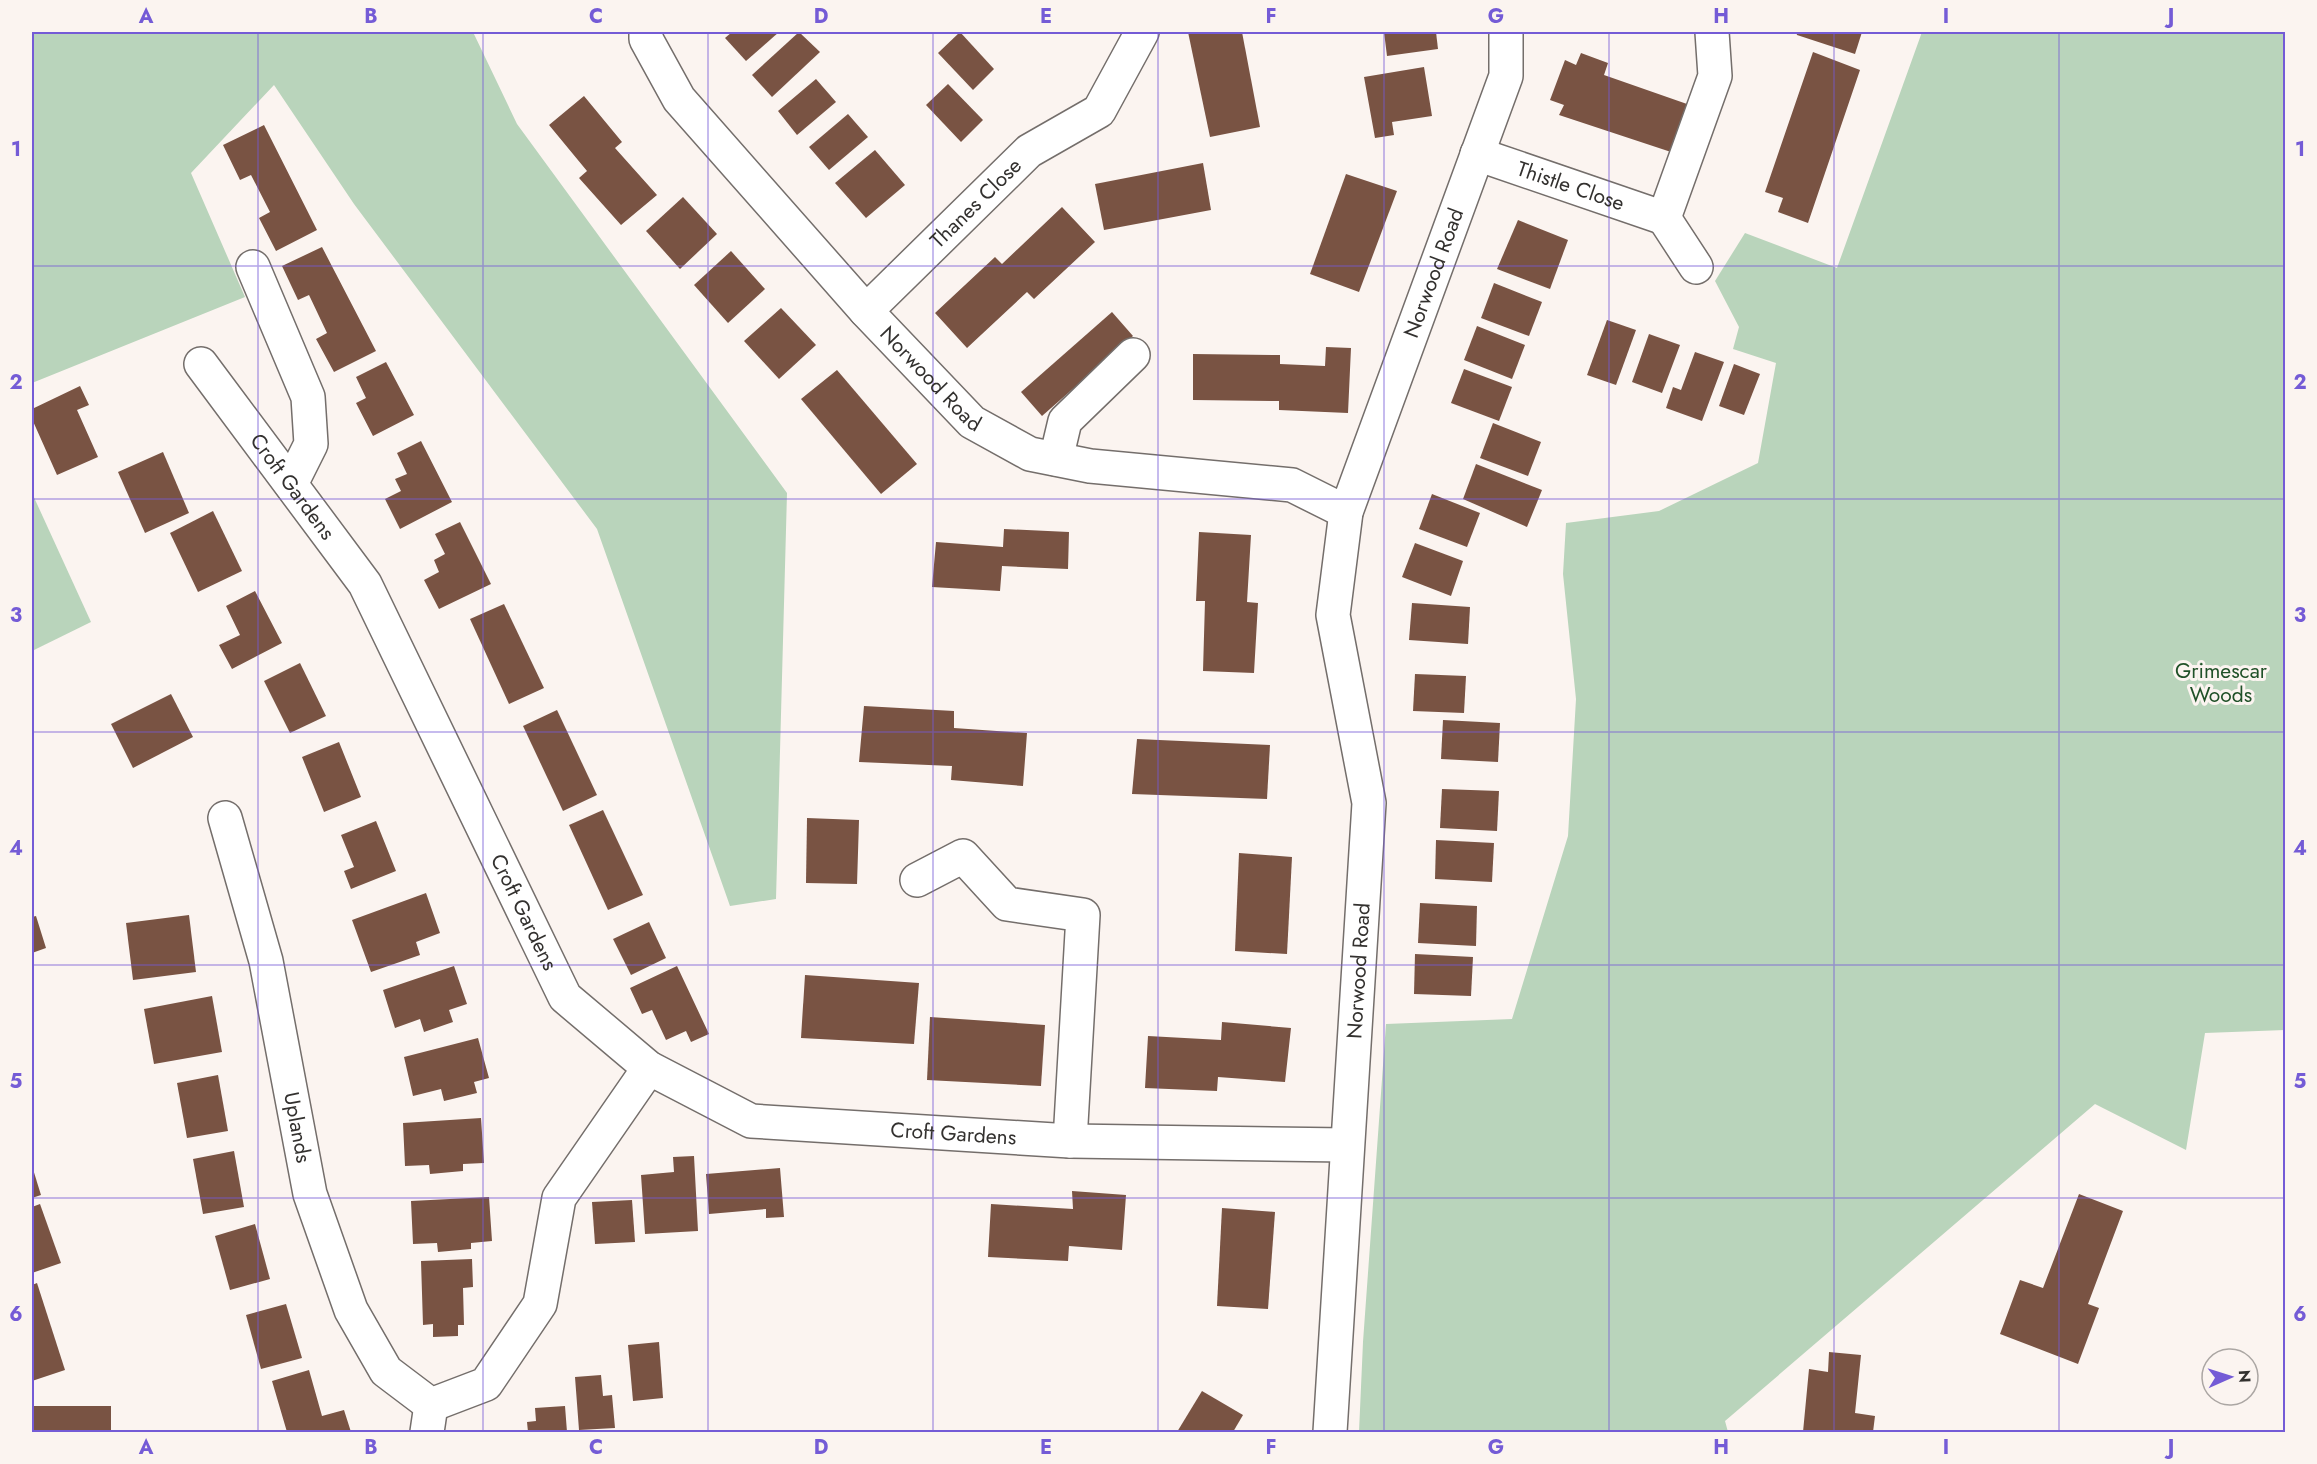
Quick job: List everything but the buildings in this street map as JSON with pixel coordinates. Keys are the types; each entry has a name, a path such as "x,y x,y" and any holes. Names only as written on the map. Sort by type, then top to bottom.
{"street":[{"name":"Thanes Close","path":"866,311 1029,150 1099,111 1142,32"},
{"name":"Norwood Road","path":"1330,1432 1369,803 1333,615 1346,512 1506,76 1506,32"},
{"path":"1696,267 1664,218 1714,76 1712,32"},
{"name":"Norwood Road","path":"638,34 679,99 866,311 972,422 1030,454 1090,466 1292,484 1346,512"},
{"name":"Thistle Close","path":"1477,154 1664,218"},
{"path":"253,267 308,397 311,444 291,484"},
{"path":"1056,459 1065,421 1133,356"},
{"name":"Croft Gardens","path":"201,364 365,584 565,997 649,1068 751,1121 1070,1141 1347,1145"},
{"name":"Uplands","path":"225,818 266,961 314,1205 351,1310 386,1371 430,1419 486,1384 540,1304 559,1198 649,1068"},
{"path":"917,880 963,856 1007,904 1083,915 1070,1141"}],"green space":[{"path":"32,32 473,32 517,124 787,493 776,899 730,906 597,529 354,204 274,85 191,173 245,297 32,383"},
{"name":"Grimescar Woods","path":"1922,32 2285,32 2285,1030 2205,1033 2186,1150 2095,1104 1725,1421 1728,1432 1359,1432 1363,1342 1386,1024 1512,1019 1568,836 1576,699 1563,574 1566,523 1659,511 1758,463 1776,363 1733,349 1739,327 1715,281 1745,233 1837,268"},
{"path":"32,493 91,622 32,651"}]}
